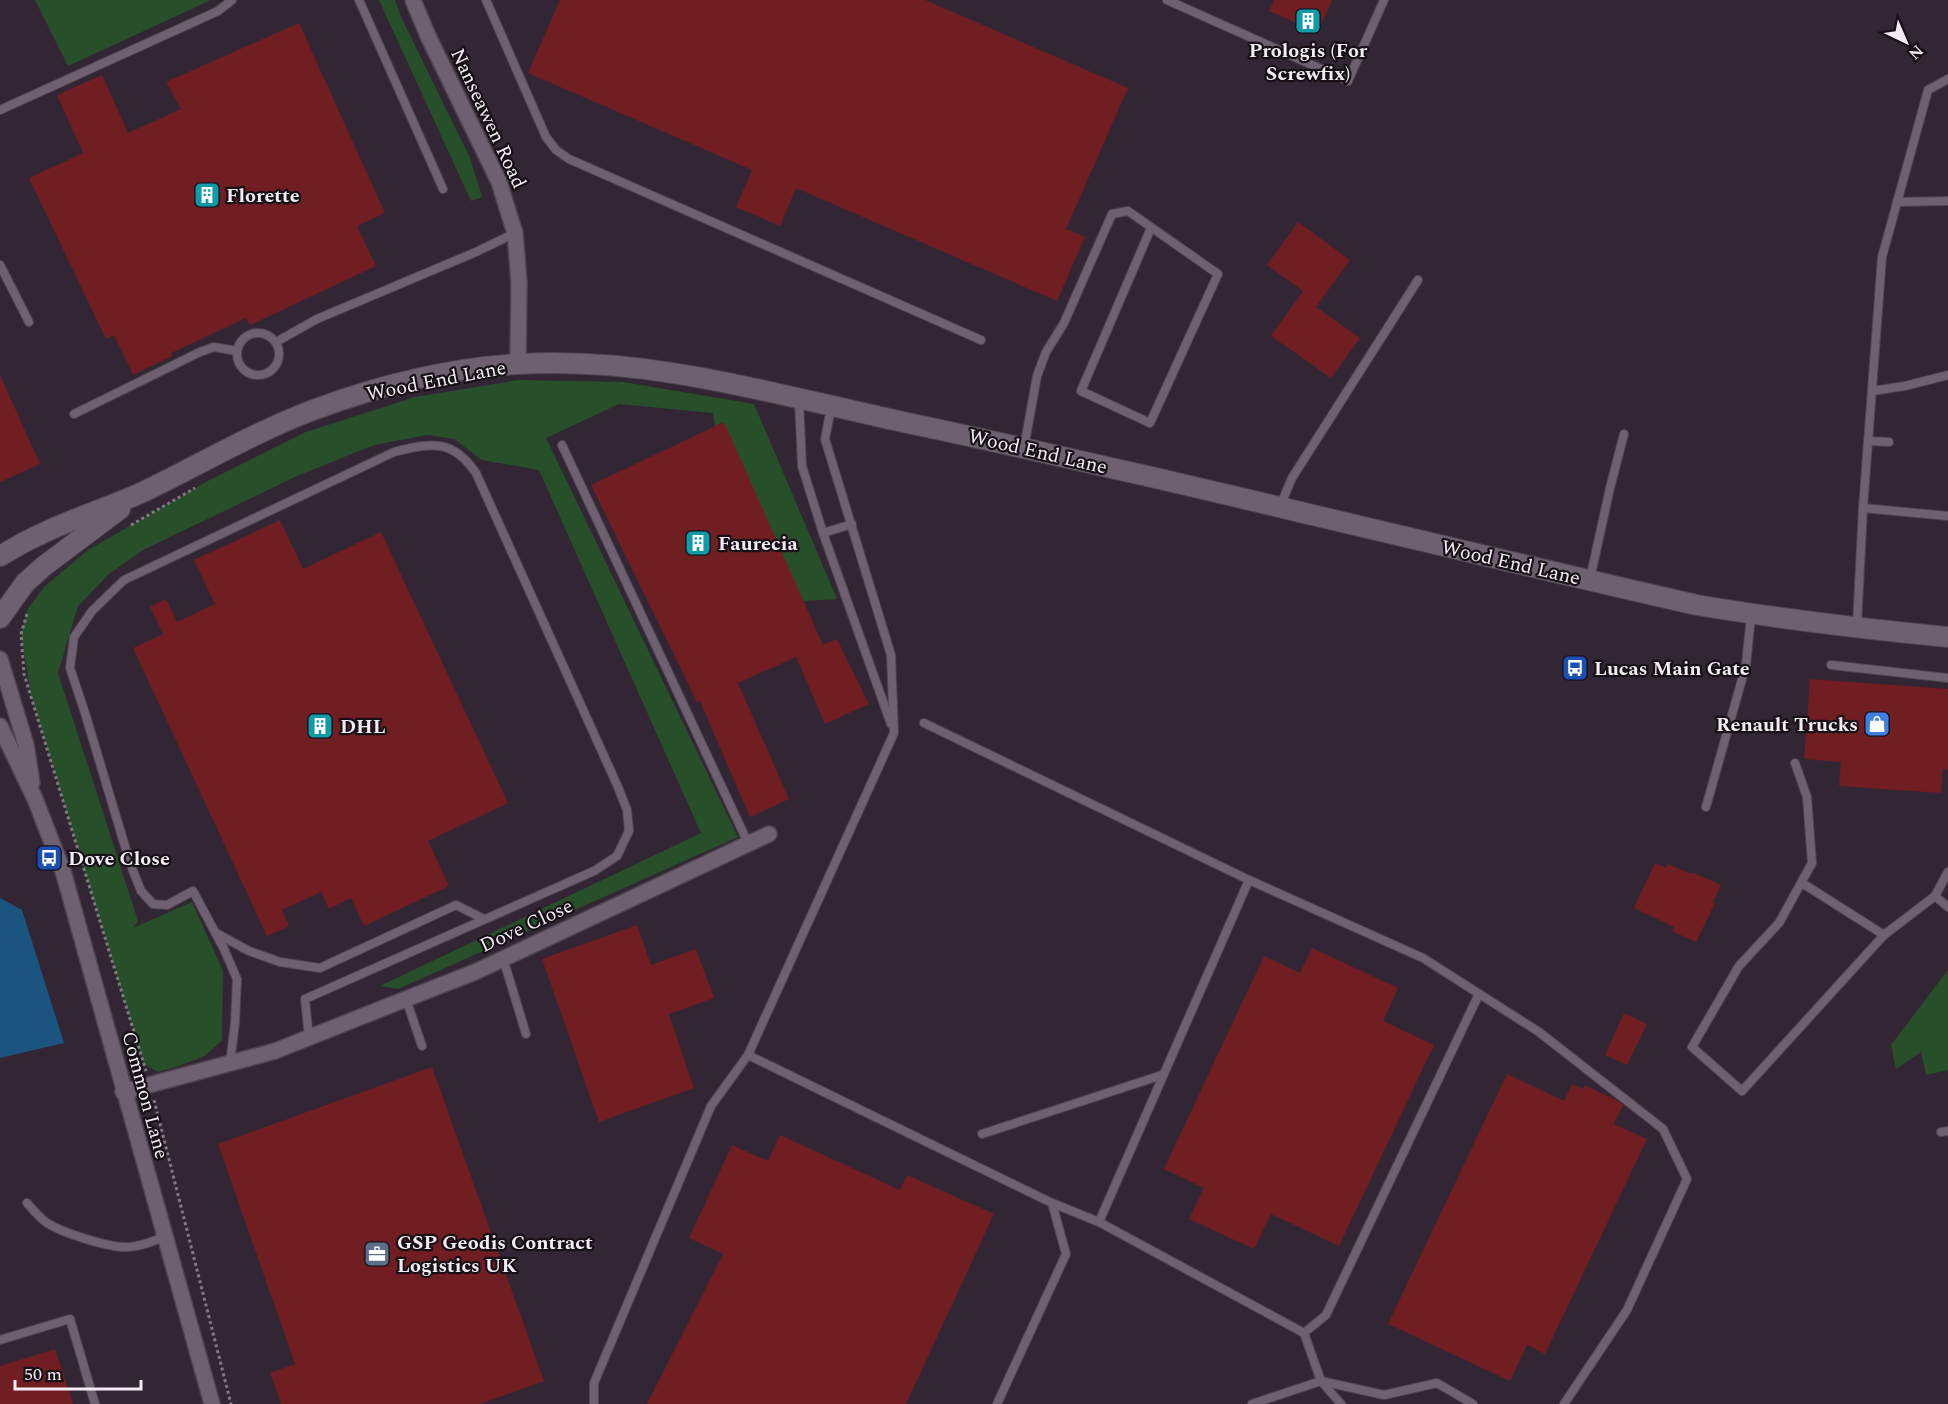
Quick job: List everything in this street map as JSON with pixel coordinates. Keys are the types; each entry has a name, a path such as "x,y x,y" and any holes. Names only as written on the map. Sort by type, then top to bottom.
{"street":[{"name":"Nanseawen Road","path":"413,0 499,182 514,233 519,282 518,364"},
{"name":"Wood End Lane","path":"0,556 38,535 141,493 310,411 363,393 465,370 518,364 575,363 668,371 799,406 831,406 1024,448 1697,605 1857,628 1948,638"},
{"name":"Wood End Lane","path":"0,618 25,583 44,566 141,493"},
{"path":"0,544 38,535"},
{"name":"Common Lane","path":"0,659 26,746 35,799"},
{"name":"Common Lane","path":"0,726 35,799 63,871 212,1404"},
{"path":"0,744 16,761"},
{"name":"Dove Close","path":"123,1092 275,1052 503,958 769,834"}],"lane":[{"path":"0,110 218,11 232,0"},
{"path":"359,0 443,189"},
{"path":"486,0 546,137 556,150 569,159 981,340"},
{"path":"1167,0 1348,81 1384,0"},
{"path":"1857,628 1863,508 1882,257 1928,90 1948,79"},
{"path":"1897,202 1948,201"},
{"path":"1024,448 1037,376 1046,352 1064,323 1112,214 1121,211 1128,211 1218,274 1150,423 1081,391 1151,228"},
{"path":"276,342 317,319 476,252 514,233"},
{"path":"0,265 29,322"},
{"path":"1279,508 1292,478 1418,280"},
{"path":"257,333 265,334 276,342 279,348 278,362 270,373 249,374 237,358 237,351 244,339 257,333"},
{"path":"74,414 200,352 214,347 237,351"},
{"path":"1872,391 1905,386 1948,375"},
{"path":"799,406 802,466 894,733"},
{"path":"594,1404 594,1383 711,1106 748,1055 894,733 891,655 825,440 831,406"},
{"path":"1590,580 1624,434"},
{"path":"1868,441 1889,442"},
{"path":"230,1063 237,979 193,891 167,904 153,904 141,891 130,863 86,713 70,668 74,637 92,611 124,580 394,452 436,445 453,450 467,459 476,473 618,787 627,810 629,831 617,856 594,871 305,999 309,1038"},
{"path":"562,445 748,843"},
{"path":"1863,508 1948,516"},
{"path":"824,533 852,524"},
{"path":"1706,807 1746,665 1751,614"},
{"path":"1831,665 1948,678"},
{"path":"924,723 1249,879 1422,958 1539,1032 1663,1129 1687,1179 1628,1310 1564,1404"},
{"path":"1795,762 1807,797 1812,863 1779,923 1738,966 1692,1047 1742,1091 1884,935 1935,896 1948,872"},
{"path":"1099,1222 1249,879"},
{"path":"1802,883 1884,935"},
{"path":"1935,896 1948,907"},
{"path":"216,933 249,951 280,962 320,968 456,905 484,919"},
{"path":"503,958 526,1034"},
{"path":"1304,1333 1326,1315 1479,994"},
{"path":"406,999 422,1046"},
{"path":"748,1055 1052,1203 1099,1222 1304,1333 1321,1381 1341,1404"},
{"path":"982,1134 1162,1075"},
{"path":"27,1203 47,1223 108,1245 127,1248 144,1245 164,1237"},
{"path":"997,1404 1066,1254 1052,1203"},
{"path":"0,1340 70,1319 96,1404"},
{"path":"1252,1404 1321,1381 1384,1395 1437,1383 1473,1404"}],"path":[{"path":"127,527 196,487"},
{"path":"28,609 21,634 24,674 150,1085 231,1404"}],"green space":[{"path":"35,0 211,0 68,66"},
{"path":"379,0 395,0 401,17 470,158 482,197 471,201"},
{"path":"519,380 623,382 754,404 837,599 802,601 723,422 715,426 713,413 619,404 546,438 738,837 398,989 380,986 701,833 539,470 482,460 454,439 427,435 374,445 297,476 143,550 109,574 78,606 58,673 138,921 133,928 192,902 223,971 222,1040 205,1056 158,1072 144,1064 31,695 21,634 28,609 44,587 88,550 206,482 306,432 415,397"},
{"path":"1948,970 1948,1070 1926,1075 1921,1052 1896,1069 1891,1045"}],"water":[{"path":"0,898 22,910 64,1043 0,1058"}],"building":[{"path":"560,0 925,0 1128,88 1066,229 1085,237 1057,301 796,188 780,226 736,207 752,170 528,73"},
{"name":"Prologis (For Screwfix)","path":"1274,0 1332,0 1318,32 1269,11"},
{"name":"Florette","path":"299,23 385,213 357,226 376,266 250,325 246,318 171,353 172,356 133,375 114,335 106,339 29,178 83,153 57,95 102,75 128,133 181,109 166,82"},
{"path":"1298,222 1350,260 1316,307 1360,338 1331,378 1271,336 1303,291 1267,265"},
{"path":"0,375 40,464 0,482"},
{"name":"Faurecia","path":"724,422 823,645 837,639 869,704 825,724 796,657 738,683 789,799 750,817 700,701 697,702 591,485"},
{"name":"DHL","path":"280,520 303,569 381,532 508,803 428,841 449,886 364,926 351,898 329,909 321,892 282,910 289,926 267,936 133,648 163,634 150,607 166,599 177,622 215,604 194,560"},
{"name":"Renault Trucks","path":"1810,679 1948,689 1948,770 1943,769 1941,793 1839,786 1841,762 1804,759"},
{"path":"1655,863 1666,868 1668,864 1691,874 1692,872 1721,885 1696,942 1672,931 1674,927 1634,908"},
{"path":"637,925 651,965 696,949 714,998 669,1014 694,1088 599,1122 542,959"},
{"path":"1312,948 1398,988 1383,1021 1434,1045 1339,1246 1271,1214 1254,1249 1189,1219 1204,1188 1164,1169 1264,956 1300,973"},
{"path":"1624,1013 1647,1024 1627,1065 1605,1055"},
{"name":"GSP Geodis Contract Logistics UK","path":"432,1067 544,1381 480,1404 281,1404 270,1373 295,1364 218,1144"},
{"path":"1507,1074 1564,1101 1572,1084 1583,1089 1585,1085 1623,1105 1614,1124 1647,1139 1545,1354 1527,1345 1510,1381 1388,1324"},
{"path":"780,1135 900,1190 907,1175 994,1214 906,1404 647,1404 723,1254 689,1238 732,1145 768,1161"},
{"path":"55,1349 73,1404 0,1404 0,1366"}],"place":[{"name":"Prologis (For Screwfix)","path":"1308,21"},
{"name":"Florette","path":"207,195"},
{"name":"Faurecia","path":"698,543"},
{"name":"Lucas Main Gate","path":"1575,668"},
{"name":"Renault Trucks","path":"1877,724"},
{"name":"DHL","path":"320,726"},
{"name":"Dove Close","path":"49,858"},
{"name":"GSP Geodis Contract Logistics UK","path":"377,1254"}]}
